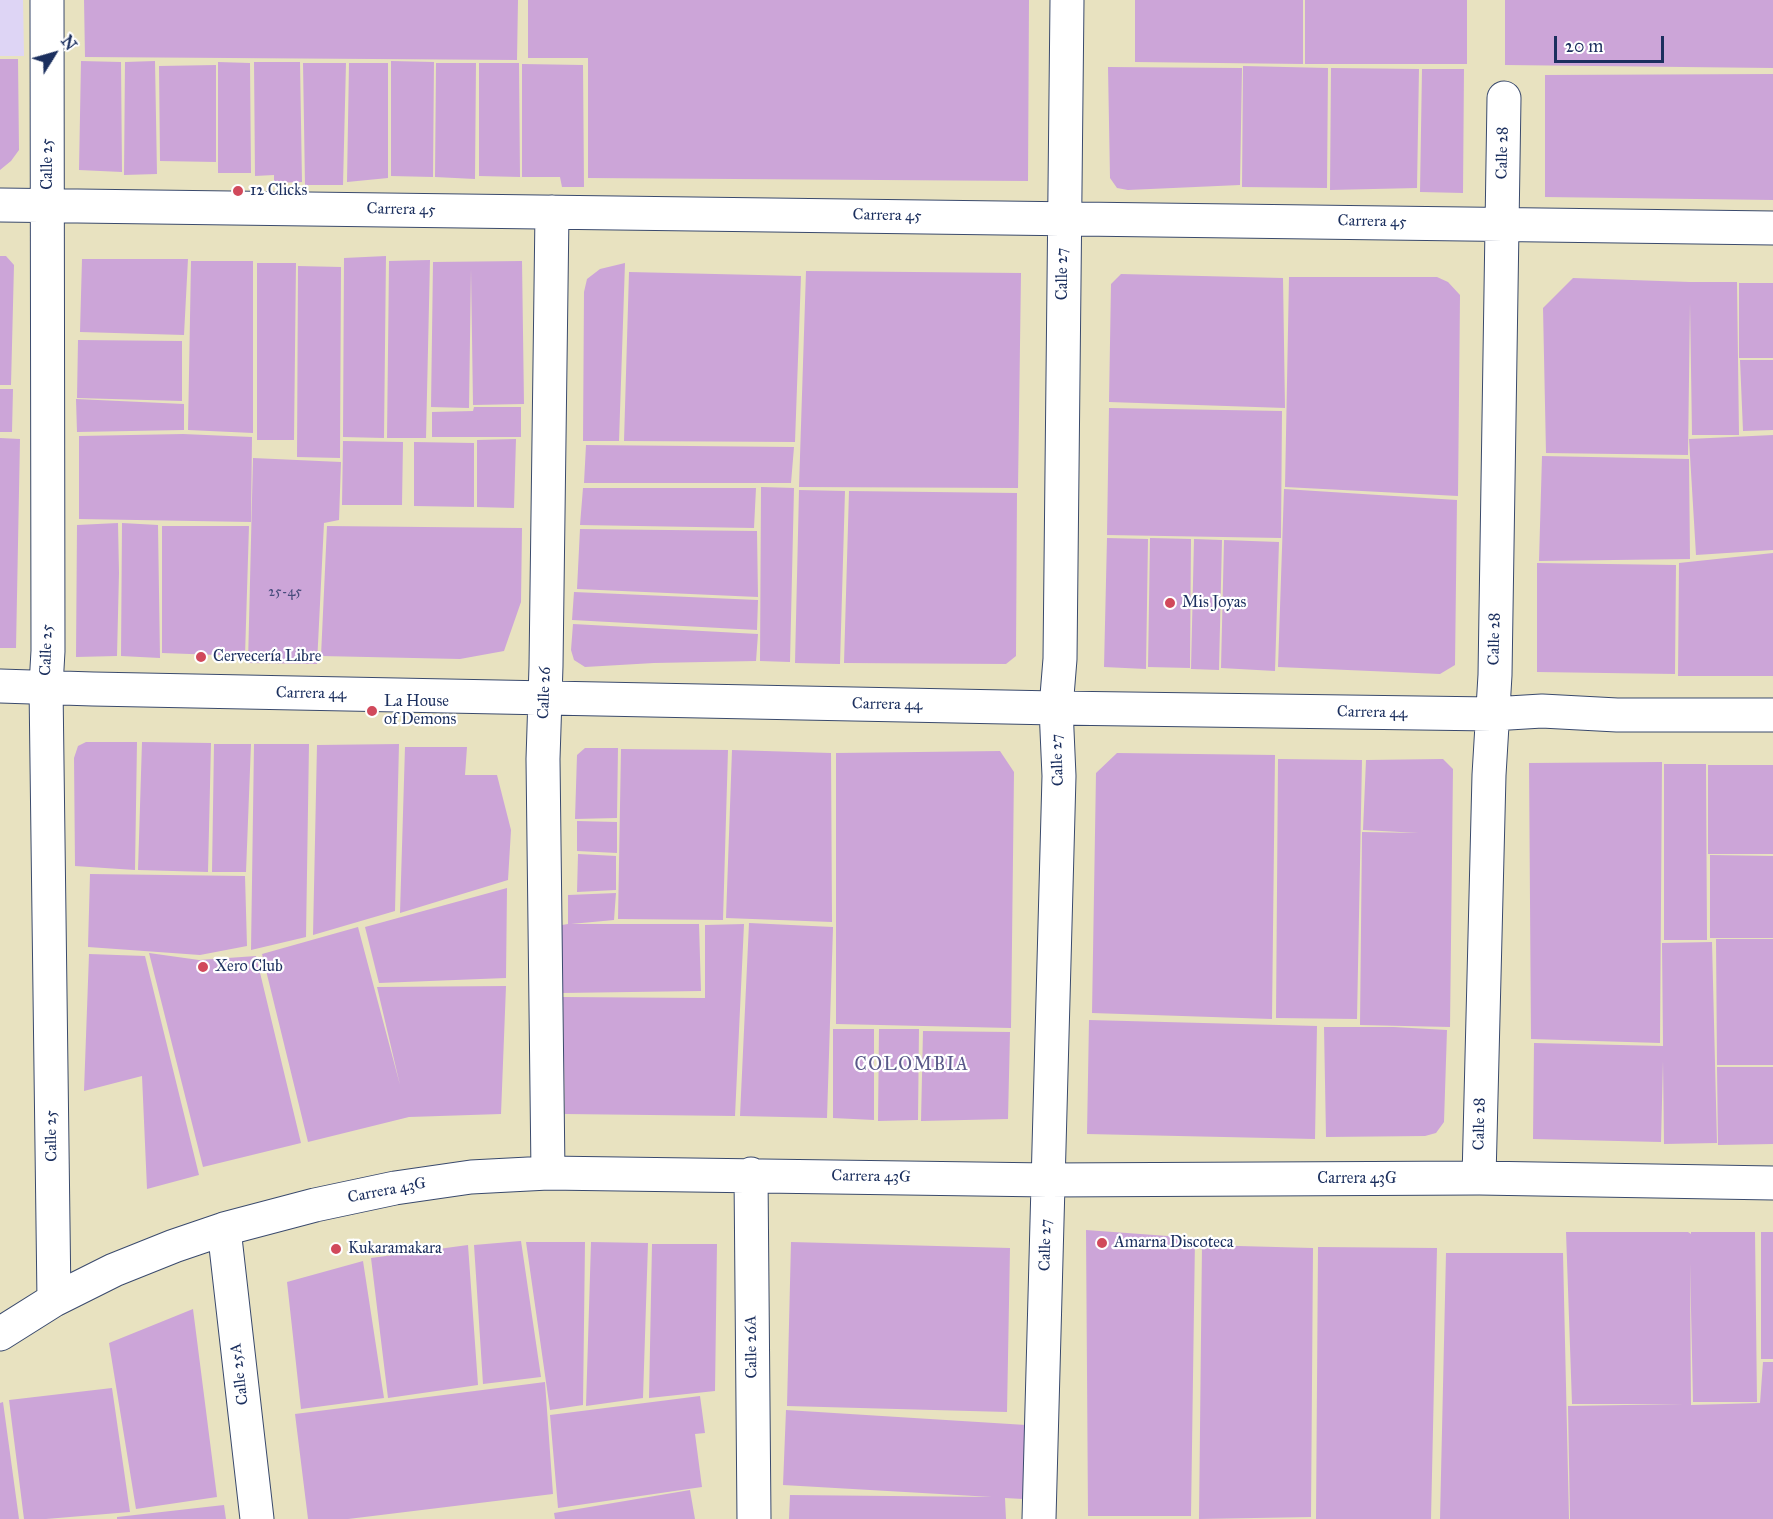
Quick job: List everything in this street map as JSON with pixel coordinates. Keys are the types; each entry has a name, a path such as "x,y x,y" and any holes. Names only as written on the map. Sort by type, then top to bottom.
{"street":[{"name":"Calle 25","path":"47,0 48,651 46,686 54,1300"},
{"name":"Calle 27","path":"1039,1519 1059,776 1056,708 1060,659 1067,0"},
{"name":"Calle 28","path":"1479,1178 1495,675 1504,98"},
{"name":"Carrera 45","path":"0,205 1773,228"},
{"name":"Calle 26","path":"548,1173 543,759 552,212"},
{"name":"Carrera 44","path":"0,686 1056,708 1773,715"},
{"name":"Carrera 43G","path":"0,1335 54,1300 114,1270 224,1229 315,1205 395,1188 471,1177 548,1173 751,1174 1048,1180 1479,1178 1773,1183"},
{"name":"Calle 26A","path":"751,1174 754,1519"},
{"name":"Calle 25A","path":"224,1229 257,1519"}],"shaded area":[{"path":"0,0 23,0 24,56 0,56"}],"building":[{"path":"84,0 518,0 517,60 85,57"},
{"path":"528,0 1029,0 1028,181 588,178 588,58 528,58"},
{"path":"1135,0 1303,0 1303,64 1135,62"},
{"path":"1305,0 1467,0 1467,64 1305,64"},
{"path":"1505,0 1773,0 1773,68 1505,65"},
{"path":"0,59 18,59 19,150 0,170"},
{"path":"81,61 121,62 122,172 79,170"},
{"path":"155,61 157,174 124,175 125,62"},
{"path":"391,61 434,62 433,177 391,176"},
{"path":"218,62 250,63 251,173 218,173"},
{"path":"254,62 300,62 302,182 274,183 274,175 255,176"},
{"path":"303,63 346,63 343,185 305,185"},
{"path":"349,63 388,63 388,178 347,182"},
{"path":"436,63 476,63 475,179 435,177"},
{"path":"479,63 519,63 520,177 479,176"},
{"path":"522,64 583,65 584,187 562,187 560,177 522,177"},
{"path":"216,65 216,162 160,161 159,66"},
{"path":"1243,66 1328,68 1327,188 1242,187"},
{"path":"1108,67 1242,68 1240,185 1128,190 1117,188 1110,178"},
{"path":"1331,68 1419,69 1417,188 1330,190"},
{"path":"1422,69 1464,69 1463,193 1420,192"},
{"path":"1773,74 1773,200 1545,197 1545,75"},
{"path":"0,256 6,256 14,265 11,385 0,385"},
{"path":"386,256 384,438 343,437 344,258"},
{"path":"82,259 188,259 184,335 80,332"},
{"path":"430,260 426,438 387,438 389,261"},
{"path":"191,261 253,261 253,433 188,430"},
{"path":"522,261 524,404 473,405 471,269 469,408 431,407 433,262"},
{"path":"257,263 296,263 294,440 257,440"},
{"path":"625,263 619,441 583,441 584,292 587,279 600,269"},
{"path":"298,266 341,267 340,458 297,457"},
{"path":"806,271 1021,273 1018,488 799,487"},
{"path":"629,272 801,276 795,442 624,441"},
{"path":"1121,274 1283,278 1285,408 1109,402 1111,284"},
{"path":"1289,277 1437,277 1448,282 1460,295 1458,496 1285,487"},
{"path":"1573,278 1737,282 1739,435 1692,435 1690,303 1688,455 1546,453 1543,308"},
{"path":"1739,283 1773,283 1773,358 1739,358"},
{"path":"78,340 182,341 182,401 77,398"},
{"path":"1740,360 1773,360 1773,430 1743,431"},
{"path":"0,389 13,389 12,432 0,432"},
{"path":"76,399 184,404 184,430 77,432"},
{"path":"474,407 521,407 521,437 432,437 432,412 473,411"},
{"path":"1109,408 1282,411 1281,538 1107,535"},
{"path":"183,434 252,437 251,522 79,519 79,436"},
{"path":"1773,435 1773,550 1696,555 1689,439"},
{"path":"0,438 20,439 16,648 0,648"},
{"path":"516,439 514,508 477,507 477,440"},
{"path":"343,441 403,442 402,505 342,505"},
{"path":"414,442 474,443 474,507 414,506"},
{"path":"586,445 794,447 791,483 584,483"},
{"path":"1542,456 1689,459 1690,559 1539,561"},
{"path":"253,458 341,462 339,520 324,523 317,664 248,663"},
{"path":"761,487 794,488 790,662 760,661"},
{"path":"583,488 756,488 754,528 580,525"},
{"path":"1284,489 1457,500 1455,665 1440,674 1278,667"},
{"path":"799,490 845,491 840,664 795,663"},
{"path":"849,491 1017,493 1016,656 1006,664 844,663"},
{"path":"118,523 117,656 76,657 77,525"},
{"path":"122,523 158,525 160,658 121,656"},
{"path":"162,526 249,526 245,656 162,653"},
{"path":"327,526 522,528 521,602 504,651 460,659 321,656"},
{"path":"580,529 757,531 758,597 577,589"},
{"name":"Mis Joyas","path":"1107,538 1148,539 1146,669 1104,667"},
{"name":"Mis Joyas","path":"1150,538 1191,539 1190,668 1148,667"},
{"path":"1194,539 1222,540 1219,670 1191,669"},
{"path":"1224,540 1279,542 1275,671 1221,668"},
{"path":"1773,553 1773,676 1678,676 1679,563"},
{"path":"1537,563 1676,565 1675,674 1537,672"},
{"path":"574,592 758,600 757,630 572,620"},
{"path":"573,624 758,634 756,661 585,667 574,660 571,650"},
{"path":"86,742 137,742 135,870 75,866 74,758 78,746"},
{"path":"142,742 211,743 208,872 138,870"},
{"path":"214,744 251,744 246,872 212,872"},
{"path":"254,744 309,744 306,937 251,950"},
{"path":"399,744 395,911 313,935 317,745"},
{"path":"405,747 467,747 465,775 497,775 511,830 508,880 400,913"},
{"path":"585,748 618,748 617,818 575,819 577,755"},
{"path":"621,749 728,750 723,920 618,919"},
{"path":"732,750 831,753 832,922 726,918"},
{"path":"1000,751 1014,772 1011,1028 836,1024 836,753"},
{"path":"1117,753 1275,755 1272,1019 1092,1013 1096,773"},
{"path":"1278,759 1362,760 1357,1019 1276,1018"},
{"path":"1443,759 1453,769 1450,1027 1360,1025 1362,832 1419,833 1363,830 1366,760"},
{"path":"1662,762 1660,1043 1531,1039 1529,763"},
{"path":"1664,764 1706,764 1707,940 1664,940"},
{"path":"1708,765 1773,765 1773,854 1708,854"},
{"path":"577,821 617,822 617,853 577,851"},
{"path":"578,854 616,856 616,890 577,892"},
{"path":"1710,855 1773,856 1773,938 1710,938"},
{"path":"90,874 245,876 247,946 200,955 88,947"},
{"path":"507,888 506,978 379,983 365,927"},
{"path":"616,893 614,920 571,924 699,924 701,991 562,993 562,925 568,924 568,895"},
{"path":"749,923 833,927 827,1118 740,1116"},
{"path":"744,924 735,1116 565,1114 563,997 705,998 705,925"},
{"path":"358,927 400,1085 377,987 506,986 501,1114 409,1117 308,1142 262,954"},
{"path":"1716,939 1773,939 1773,1065 1717,1065"},
{"path":"1712,942 1717,1143 1664,1144 1663,1061 1661,1142 1533,1139 1534,1043 1663,1046 1662,943"},
{"path":"149,953 199,960 256,956 301,1143 203,1167"},
{"path":"89,954 145,956 199,1175 147,1189 142,1076 84,1091"},
{"path":"1089,1020 1317,1026 1315,1139 1087,1134"},
{"path":"1324,1027 1447,1030 1444,1122 1436,1133 1425,1136 1326,1137"},
{"path":"833,1029 874,1029 874,1120 833,1118"},
{"path":"879,1029 919,1029 918,1120 878,1121"},
{"path":"923,1031 1010,1032 1008,1119 921,1121"},
{"path":"1717,1067 1773,1067 1773,1144 1718,1145"},
{"path":"1086,1230 1195,1238 1191,1516 1088,1516"},
{"path":"1566,1232 1688,1232 1691,1234 1691,1232 1755,1232 1757,1402 1693,1402 1690,1263 1691,1405 1760,1403 1763,1362 1773,1362 1773,1519 1570,1519 1568,1406 1684,1404 1572,1404"},
{"path":"1761,1232 1773,1232 1773,1359 1761,1359"},
{"path":"521,1241 541,1377 483,1384 474,1245"},
{"path":"526,1242 585,1242 583,1405 550,1410"},
{"path":"591,1242 648,1243 643,1398 586,1406"},
{"path":"791,1242 1010,1248 1007,1412 787,1406"},
{"path":"652,1244 717,1244 715,1391 649,1398"},
{"path":"468,1245 478,1385 388,1398 371,1258"},
{"path":"1202,1245 1313,1248 1311,1517 1199,1519"},
{"path":"1318,1247 1437,1248 1431,1519 1316,1519"},
{"path":"1446,1253 1563,1253 1569,1519 1440,1519"},
{"path":"363,1261 384,1398 301,1409 287,1282"},
{"path":"193,1309 217,1497 136,1509 109,1343"},
{"path":"545,1382 553,1494 348,1519 308,1519 295,1414"},
{"path":"112,1388 130,1512 24,1519 9,1400"},
{"path":"700,1396 705,1433 695,1434 702,1487 558,1508 550,1415"},
{"path":"3,1402 19,1519 0,1519 0,1403"},
{"path":"786,1410 1026,1425 1023,1499 1005,1498 1006,1519 789,1519 790,1495 992,1497 783,1485"},
{"path":"690,1490 695,1519 555,1519 554,1513"},
{"path":"224,1505 226,1519 117,1519 117,1517"}],"place":[{"name":"12 Clicks","path":"238,191"},
{"name":"Mis Joyas","path":"1170,603"},
{"name":"Cervecería Libre","path":"201,657"},
{"name":"La House of Demons","path":"372,711"},
{"name":"Xero Club","path":"203,967"},
{"name":"Amarna Discoteca","path":"1102,1243"},
{"name":"Kukaramakara","path":"336,1249"}],"district":[{"name":"COLOMBIA","path":"912,1066"}]}
